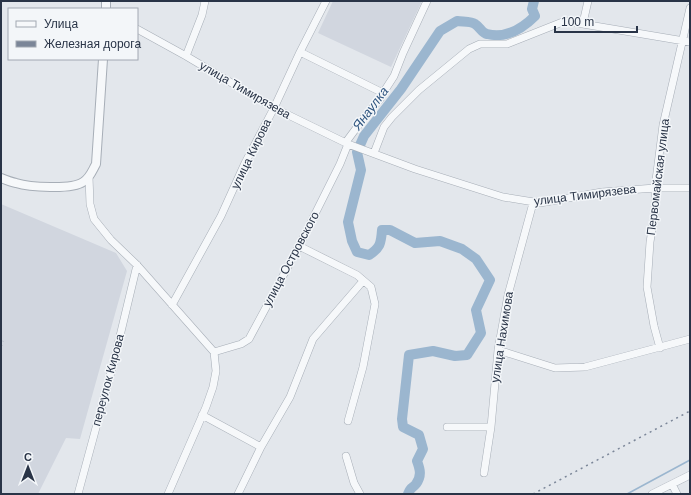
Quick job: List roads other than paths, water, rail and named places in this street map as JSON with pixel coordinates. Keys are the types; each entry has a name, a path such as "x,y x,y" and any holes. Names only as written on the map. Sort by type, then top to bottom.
{"street":[{"path":"186,56 202,15 205,1"},
{"name":"улица Кирова","path":"172,305 221,216 245,163 274,108 326,1"},
{"name":"улица Островского","path":"214,352 231,348 249,339 299,246 350,144 366,115 382,98 383,93 394,76 426,1"},
{"path":"583,23 588,1"},
{"name":"Первомайская улица","path":"660,348 654,326 647,287 650,242 655,211 655,188 663,125 690,8"},
{"path":"371,152 384,127 418,90 469,49 480,44 507,44 565,21 690,42"},
{"name":"улица Тимирязева","path":"138,29 274,108 350,144 415,169 503,197 540,203 602,192 655,188 690,188"},
{"path":"300,52 383,93"},
{"path":"1,178 15,183 38,187 75,185 82,183 89,177 96,164 98,150 103,60"},
{"path":"89,177 90,204 94,219 111,240 137,265 214,352 216,371 213,387 168,494"},
{"name":"улица Нахимова","path":"484,473 491,427 498,350 508,295 533,203"},
{"path":"299,246 357,275 371,287 375,304 363,367 348,421"},
{"name":"переулок Кирова","path":"78,494 113,365 137,265"},
{"path":"238,494 261,447 290,397 313,339 363,281"},
{"path":"498,350 555,368 585,367 690,339"},
{"path":"202,415 261,447"},
{"path":"447,427 491,427"},
{"path":"346,456 354,483 360,494"},
{"path":"652,494 690,475"},
{"path":"672,484 677,494"}],"waterway":[{"name":"Янаулка","path":"408,494 419,478 420,470 417,461 423,449 419,435 403,427 402,419 409,355 433,351 455,356 467,355 481,333 476,310 490,280 476,259 462,249 440,241 415,243 390,230 382,230 379,245 376,250 369,255 357,252 352,241 348,222 361,170 357,152 364,136 401,89 440,31 457,21 473,23 487,34 507,34 525,25 535,16 532,9 534,1"},
{"path":"627,494 690,460"}],"railway":[{"path":"1,347 3,341"},
{"path":"533,494 690,411"}]}
